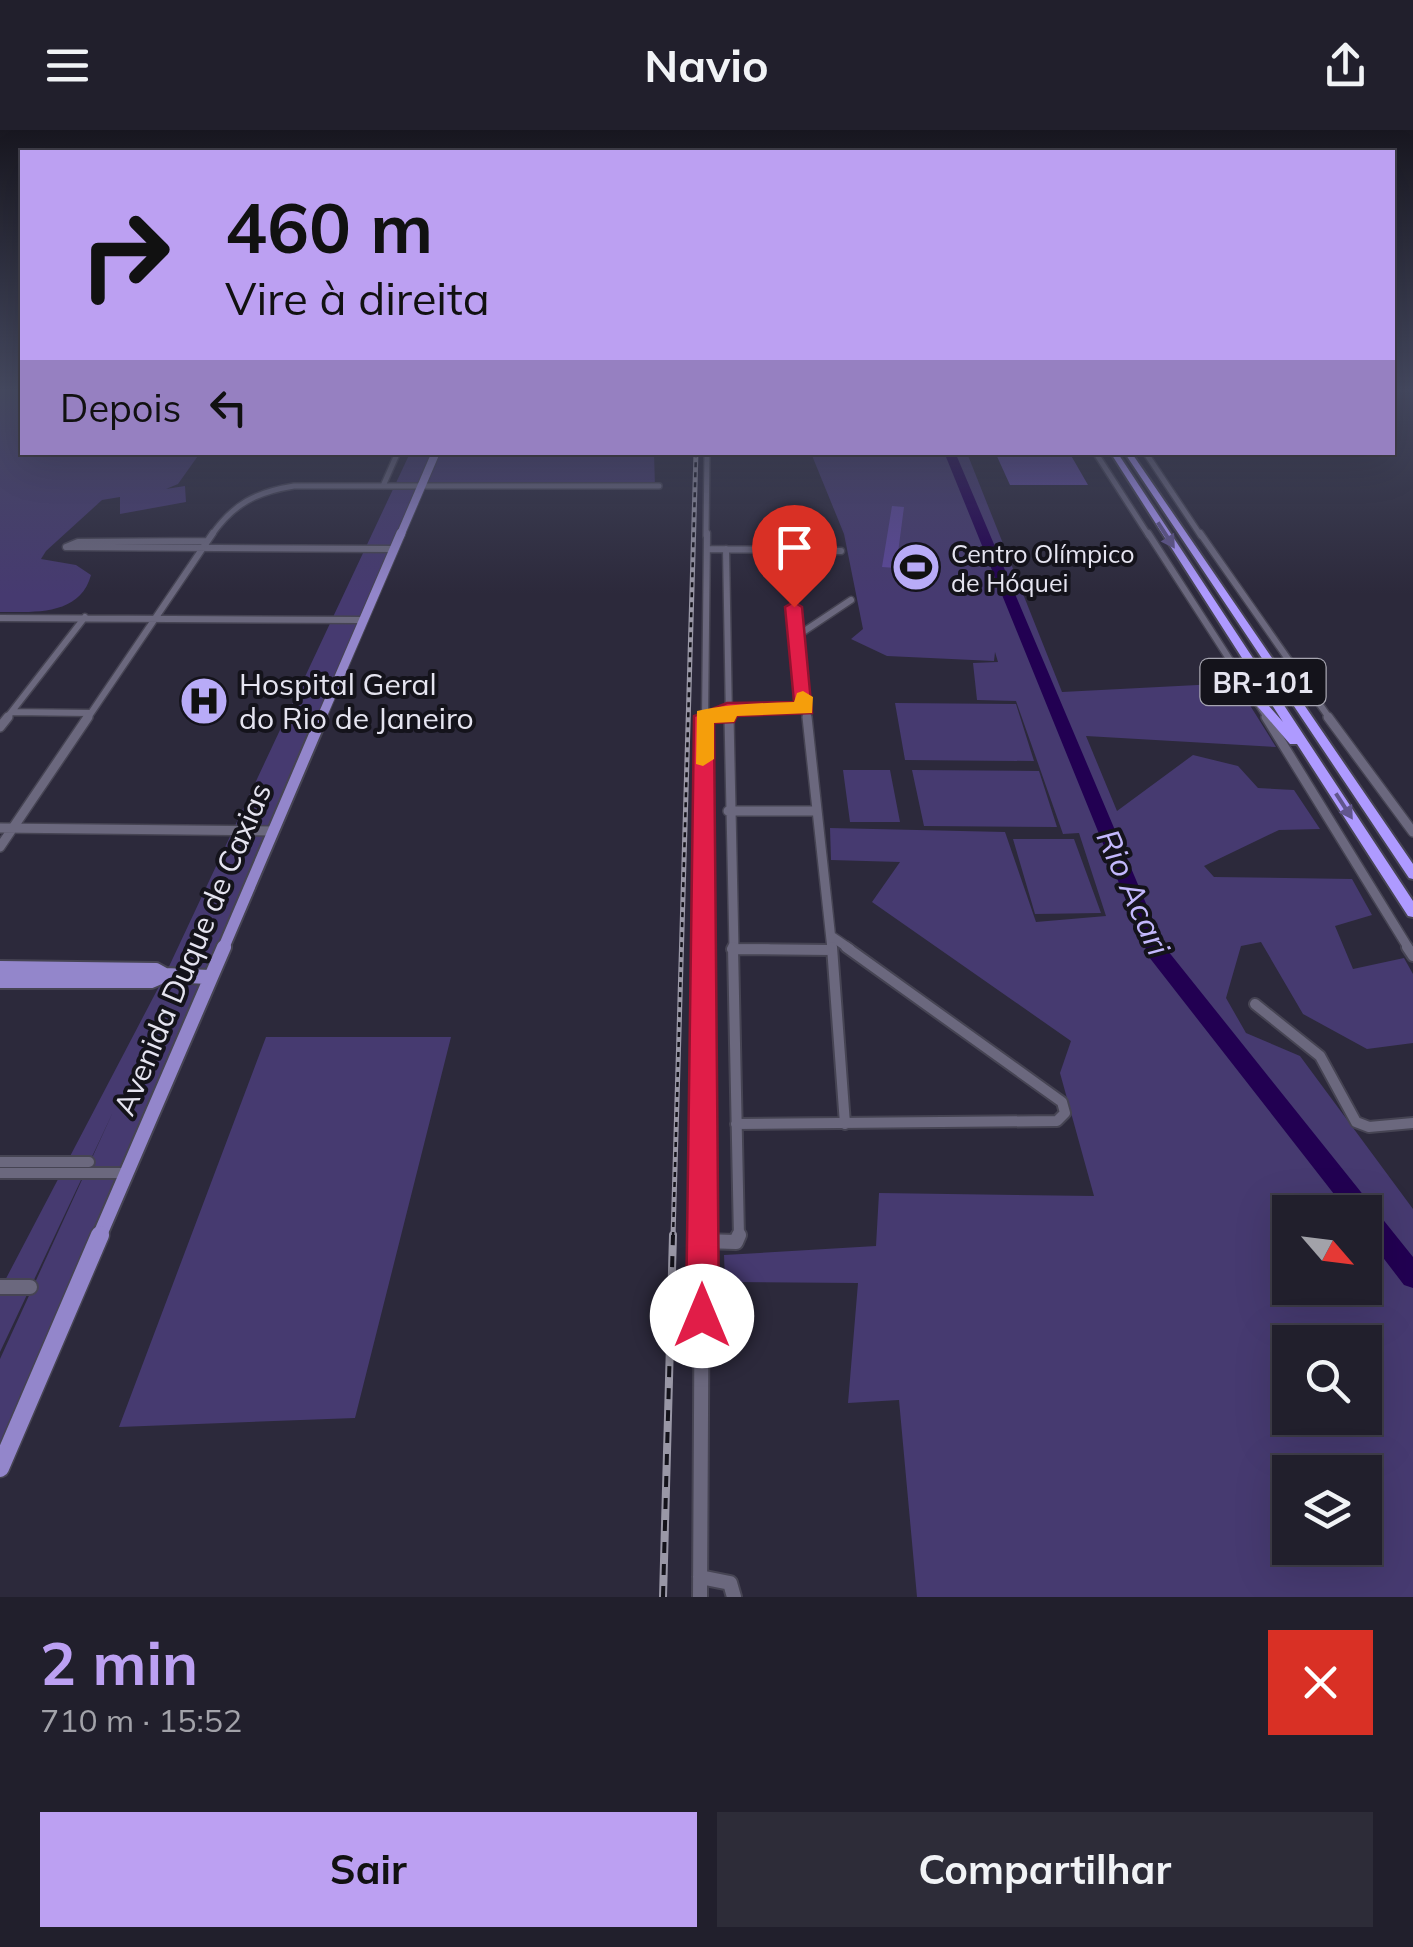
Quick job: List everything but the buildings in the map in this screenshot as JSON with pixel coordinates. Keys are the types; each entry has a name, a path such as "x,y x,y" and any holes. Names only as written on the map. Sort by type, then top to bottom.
{"highway":[{"name":"BR-101","path":"1116,456 1413,912"},
{"name":"BR-101","path":"1131,456 1413,874"},
{"path":"1243,683 1314,760"}],"main road":[{"name":"Avenida Duque de Caxias","path":"0,1468 434,456"},
{"path":"0,968 156,970 165,975"},
{"path":"0,981 209,977"}],"street":[{"path":"382,486 396,456"},
{"path":"700,1597 707,456"},
{"path":"1098,456 1413,956"},
{"path":"1148,456 1264,631 1413,832"},
{"path":"0,847 228,511 250,496 294,486 659,486"},
{"path":"204,545 66,547 78,542 395,546"},
{"path":"134,549 141,542"},
{"path":"708,549 842,550"},
{"path":"703,1241 739,1239 726,549"},
{"path":"788,550 831,936 845,1124"},
{"path":"797,636 852,600"},
{"path":"0,728 85,617"},
{"path":"0,618 362,620"},
{"path":"704,716 805,709"},
{"path":"12,712 90,713"},
{"path":"728,811 816,811"},
{"path":"0,828 272,830"},
{"path":"736,1124 1057,1121 1065,1106 831,936"},
{"path":"732,948 832,950"},
{"path":"1255,1004 1320,1056 1356,1122 1369,1127 1413,1123"},
{"path":"0,1162 128,1173"},
{"path":"0,1173 86,1167"},
{"path":"0,1287 30,1287"},
{"path":"700,1578 730,1583 734,1597"}],"shaded area":[{"path":"0,456 198,456 178,484 166,489 185,486 186,502 120,514 120,497 102,500 46,551 41,559 76,565 91,575 77,598 54,609 0,612"},
{"path":"408,456 654,456 655,487 422,487 0,1462 0,1359 113,1112 0,1352 0,1290 165,975"},
{"path":"812,456 968,456 1062,692 1236,683 1276,747 1086,736 1117,811 1193,755 1238,766 1258,788 1294,790 1320,829 1279,830 1204,866 1214,877 1352,879 1372,915 1335,926 1353,969 1404,958 1413,974 1413,1043 1367,1049 1303,1014 1261,942 1241,946 1226,998 1246,1033 1300,1056 1413,1209 1413,1597 917,1597 899,1400 848,1403 858,1283 725,1282 724,1255 876,1246 879,1193 1094,1196 1060,1073 1071,1041 872,902 900,862 831,860 830,828 1005,832 1036,922 1106,916 1079,833 1063,834 1016,701 977,700 973,663 998,662 995,652 994,661 887,656 851,639 863,629 844,534"},
{"path":"895,703 1016,704 1034,761 905,760"},
{"path":"843,770 890,770 900,822 850,822"},
{"path":"912,770 1039,771 1057,827 924,826"},
{"path":"1013,839 1074,839 1101,913 1035,914"},
{"path":"266,1037 451,1037 355,1418 119,1427"}],"waterway":[{"name":"Rio Acari","path":"951,456 1156,951 1413,1276"}],"railway":[{"path":"673,1237 696,456"},
{"path":"663,1597 673,1235"}],"slow traffic":[{"path":"703,759 704,716 727,717 727,710 805,709 803,697"}],"place":[{"name":"Centro Olímpico de Hóquei","path":"916,567"},
{"name":"Hospital Geral do Rio de Janeiro","path":"204,701"}],"route":[{"path":"702,1316 704,716 727,717 727,710 805,709 794,607"}]}
